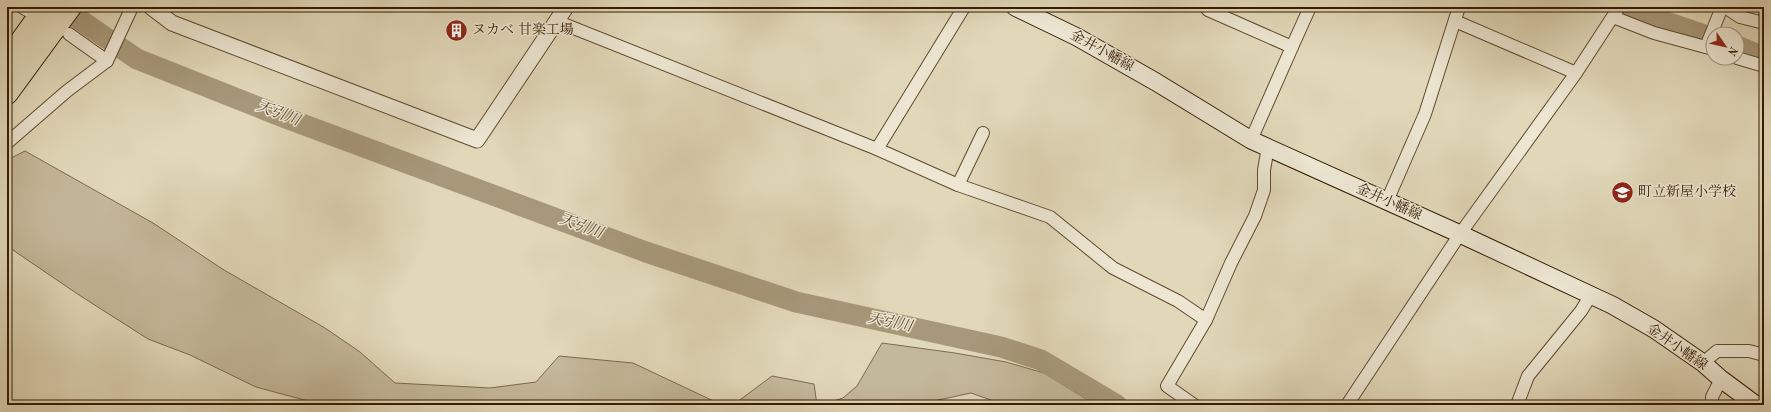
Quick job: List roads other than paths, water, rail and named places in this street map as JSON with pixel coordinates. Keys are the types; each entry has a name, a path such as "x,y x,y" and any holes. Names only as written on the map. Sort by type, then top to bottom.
{"highway":[{"path":"7,61 48,14"},
{"path":"7,93 48,14"}],"main road":[{"name":"金井小幡線","path":"1015,7 1077,37 1156,82 1251,140 1591,295 1654,329 1703,363 1720,379 1756,405"}],"street":[{"path":"7,144 67,90 107,61 132,7"},
{"path":"151,7 172,23 477,140 566,7"},
{"path":"877,149 964,7"},
{"path":"1206,7 1208,10 1292,47"},
{"path":"1251,140 1310,7"},
{"path":"1387,201 1426,114 1460,7"},
{"path":"1716,26 1722,7"},
{"path":"1725,7 1740,17 1764,23"},
{"path":"1347,405 1460,234 1576,74 1615,13 1654,33 1705,47"},
{"path":"48,14 107,61"},
{"path":"556,21 877,149 958,185 1050,217 1113,268 1178,301 1206,320"},
{"path":"1455,21 1576,74"},
{"path":"1745,60 1764,66"},
{"path":"958,185 983,133"},
{"path":"1194,405 1168,386 1206,320 1231,263 1255,216 1264,190 1264,170 1268,147"},
{"path":"1517,405 1528,376 1581,311 1591,295"},
{"path":"1703,363 1717,351 1749,351 1764,355"},
{"path":"1712,405 1712,397 1720,379"}],"waterway":[{"name":"天引川","path":"61,7 137,59 283,117 646,252 796,302 1001,347 1041,360 1117,405"},
{"path":"1629,7 1640,13 1705,35"},
{"path":"1745,49 1764,57"}],"place":[{"name":"ヌカベ 甘楽工場","path":"456,30"},
{"name":"町立新屋小学校","path":"1623,192"}]}
